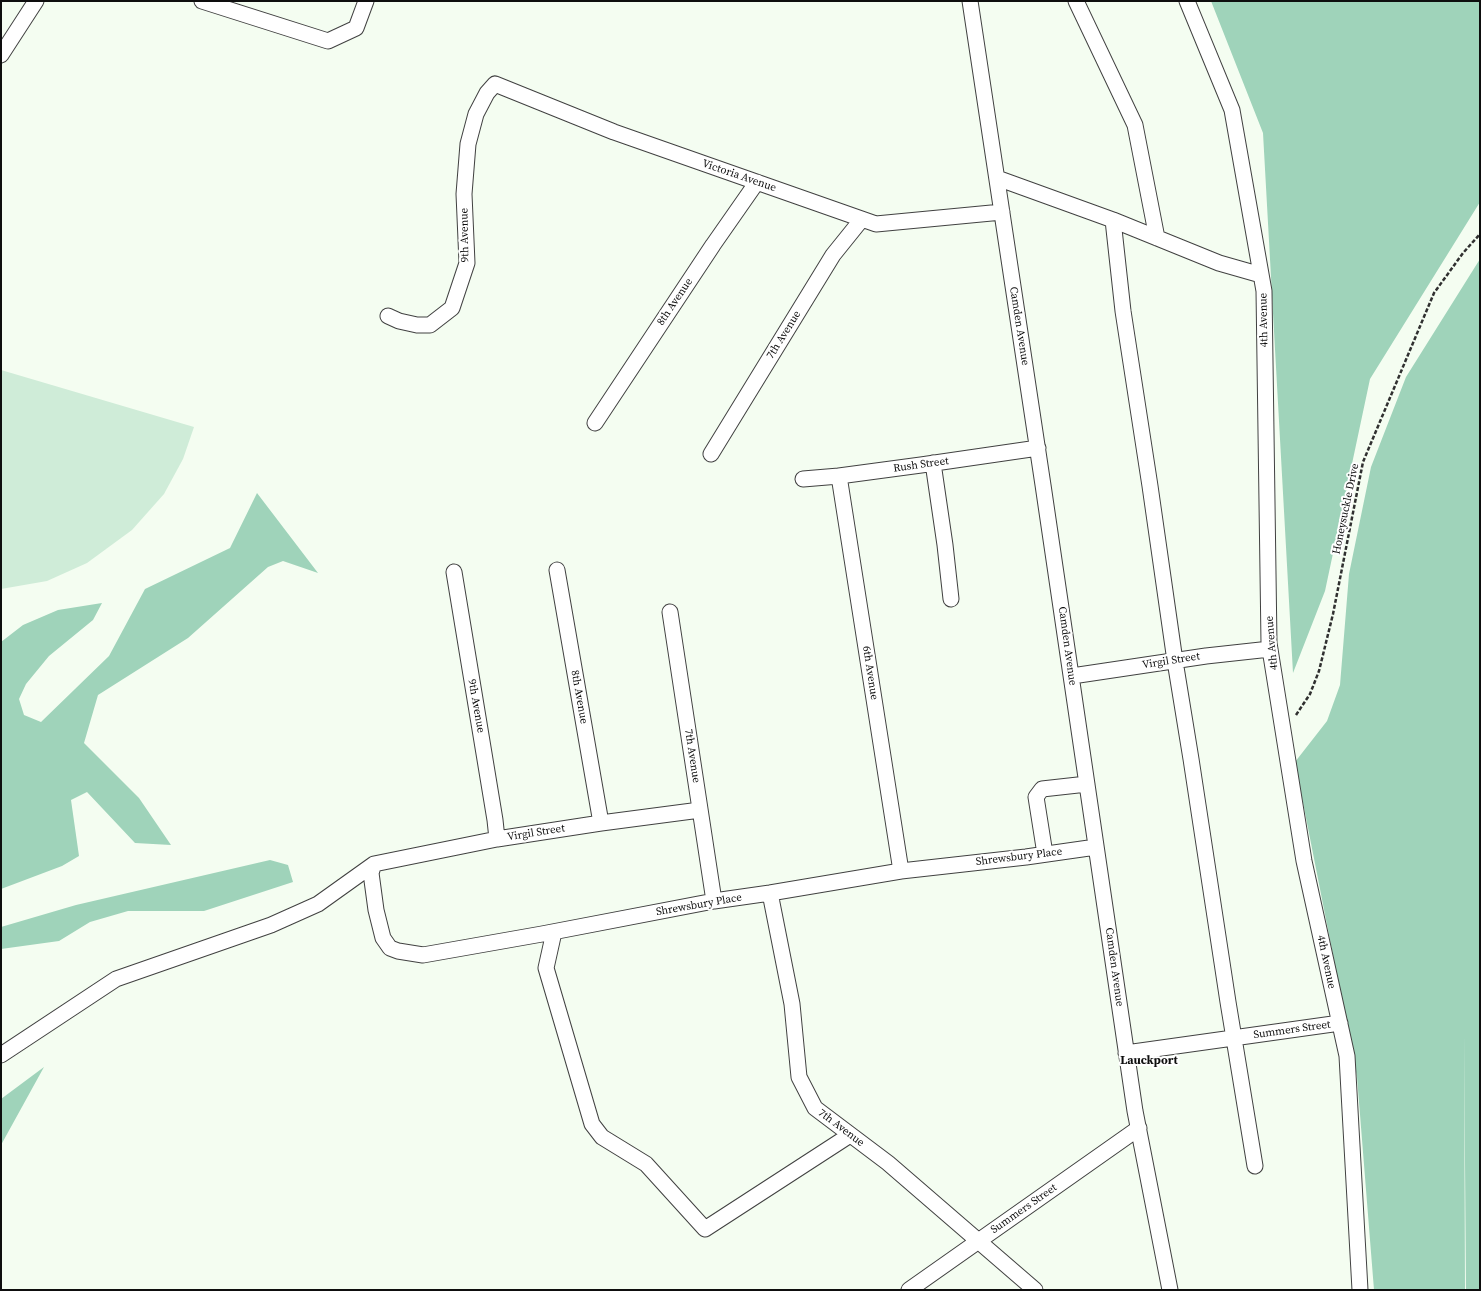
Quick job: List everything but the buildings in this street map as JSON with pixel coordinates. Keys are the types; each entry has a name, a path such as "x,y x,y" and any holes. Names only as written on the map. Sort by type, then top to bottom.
{"street":[{"path":"1,55 36,1"},
{"path":"202,1 328,41 356,28 366,1"},
{"name":"Camden Avenue","path":"970,1 1072,676 1126,1053 1138,1128 1170,1290"},
{"path":"1076,1 1135,125 1157,238"},
{"name":"4th Avenue","path":"1187,1 1232,110 1264,291 1270,649 1304,861 1347,1056 1360,1290"},
{"name":"Victoria Avenue","path":"487,93 495,84 614,132 876,224 1002,212"},
{"name":"9th Avenue","path":"388,316 417,326 430,325 452,308 467,263 464,194 468,144 476,114 487,93"},
{"path":"997,178 1113,220 1219,263 1261,275"},
{"name":"8th Avenue","path":"595,423 713,245 757,182"},
{"name":"7th Avenue","path":"711,454 833,255 862,219"},
{"path":"1113,220 1123,312 1175,661 1255,1166"},
{"name":"Rush Street","path":"803,479 839,476 1038,448"},
{"path":"933,463 951,599"},
{"name":"6th Avenue","path":"839,476 901,870"},
{"name":"8th Avenue","path":"557,570 601,823"},
{"name":"9th Avenue","path":"454,572 497,839"},
{"name":"7th Avenue","path":"670,612 714,901"},
{"name":"Virgil Street","path":"1072,676 1270,649"},
{"path":"1045,854 1036,797 1042,789 1087,784"},
{"name":"Virgil Street","path":"374,864 497,839 700,810"},
{"name":"Shrewsbury Place","path":"374,864 371,873 376,910 383,938 390,948 398,951 424,955 714,901 770,893 901,870 1096,847"},
{"path":"1,1055 116,979 272,925 318,904 374,864"},
{"name":"7th Avenue","path":"770,893 792,1004 799,1077 815,1108 888,1163 1035,1290"},
{"path":"554,932 546,968 592,1124 602,1137 646,1164 705,1229 850,1135"},
{"name":"Summers Street","path":"1126,1053 1340,1023"},
{"name":"Summers Street","path":"909,1290 1138,1128"}],"path":[{"name":"Honeysuckle Drive","path":"1284,731 1310,694 1319,672 1333,614 1363,462 1434,293 1463,253 1480,234"}],"green space":[{"path":"1211,1 1480,1 1480,202 1370,379 1325,591 1293,673 1263,133"},
{"path":"1480,259 1480,1290 1466,1290 1464,1033 1465,1290 1374,1290 1357,1077 1295,762 1327,721 1340,685 1349,574 1371,467 1406,377"},
{"path":"1,370 194,427 183,459 164,494 132,530 87,563 47,581 1,589"},
{"path":"257,493 318,573 283,561 268,567 188,638 98,695 84,743 139,798 171,845 135,843 87,792 71,800 79,856 62,866 1,889 1,642 23,625 58,610 102,603 93,620 49,656 26,684 19,699 24,715 41,722 109,656 145,589 230,548"},
{"path":"270,860 288,865 293,882 204,911 128,911 90,922 59,941 1,949 1,927 76,905"},
{"path":"44,1067 1,1145 1,1099"}],"district":[{"name":"Lauckport","path":"1149,1061"}]}
